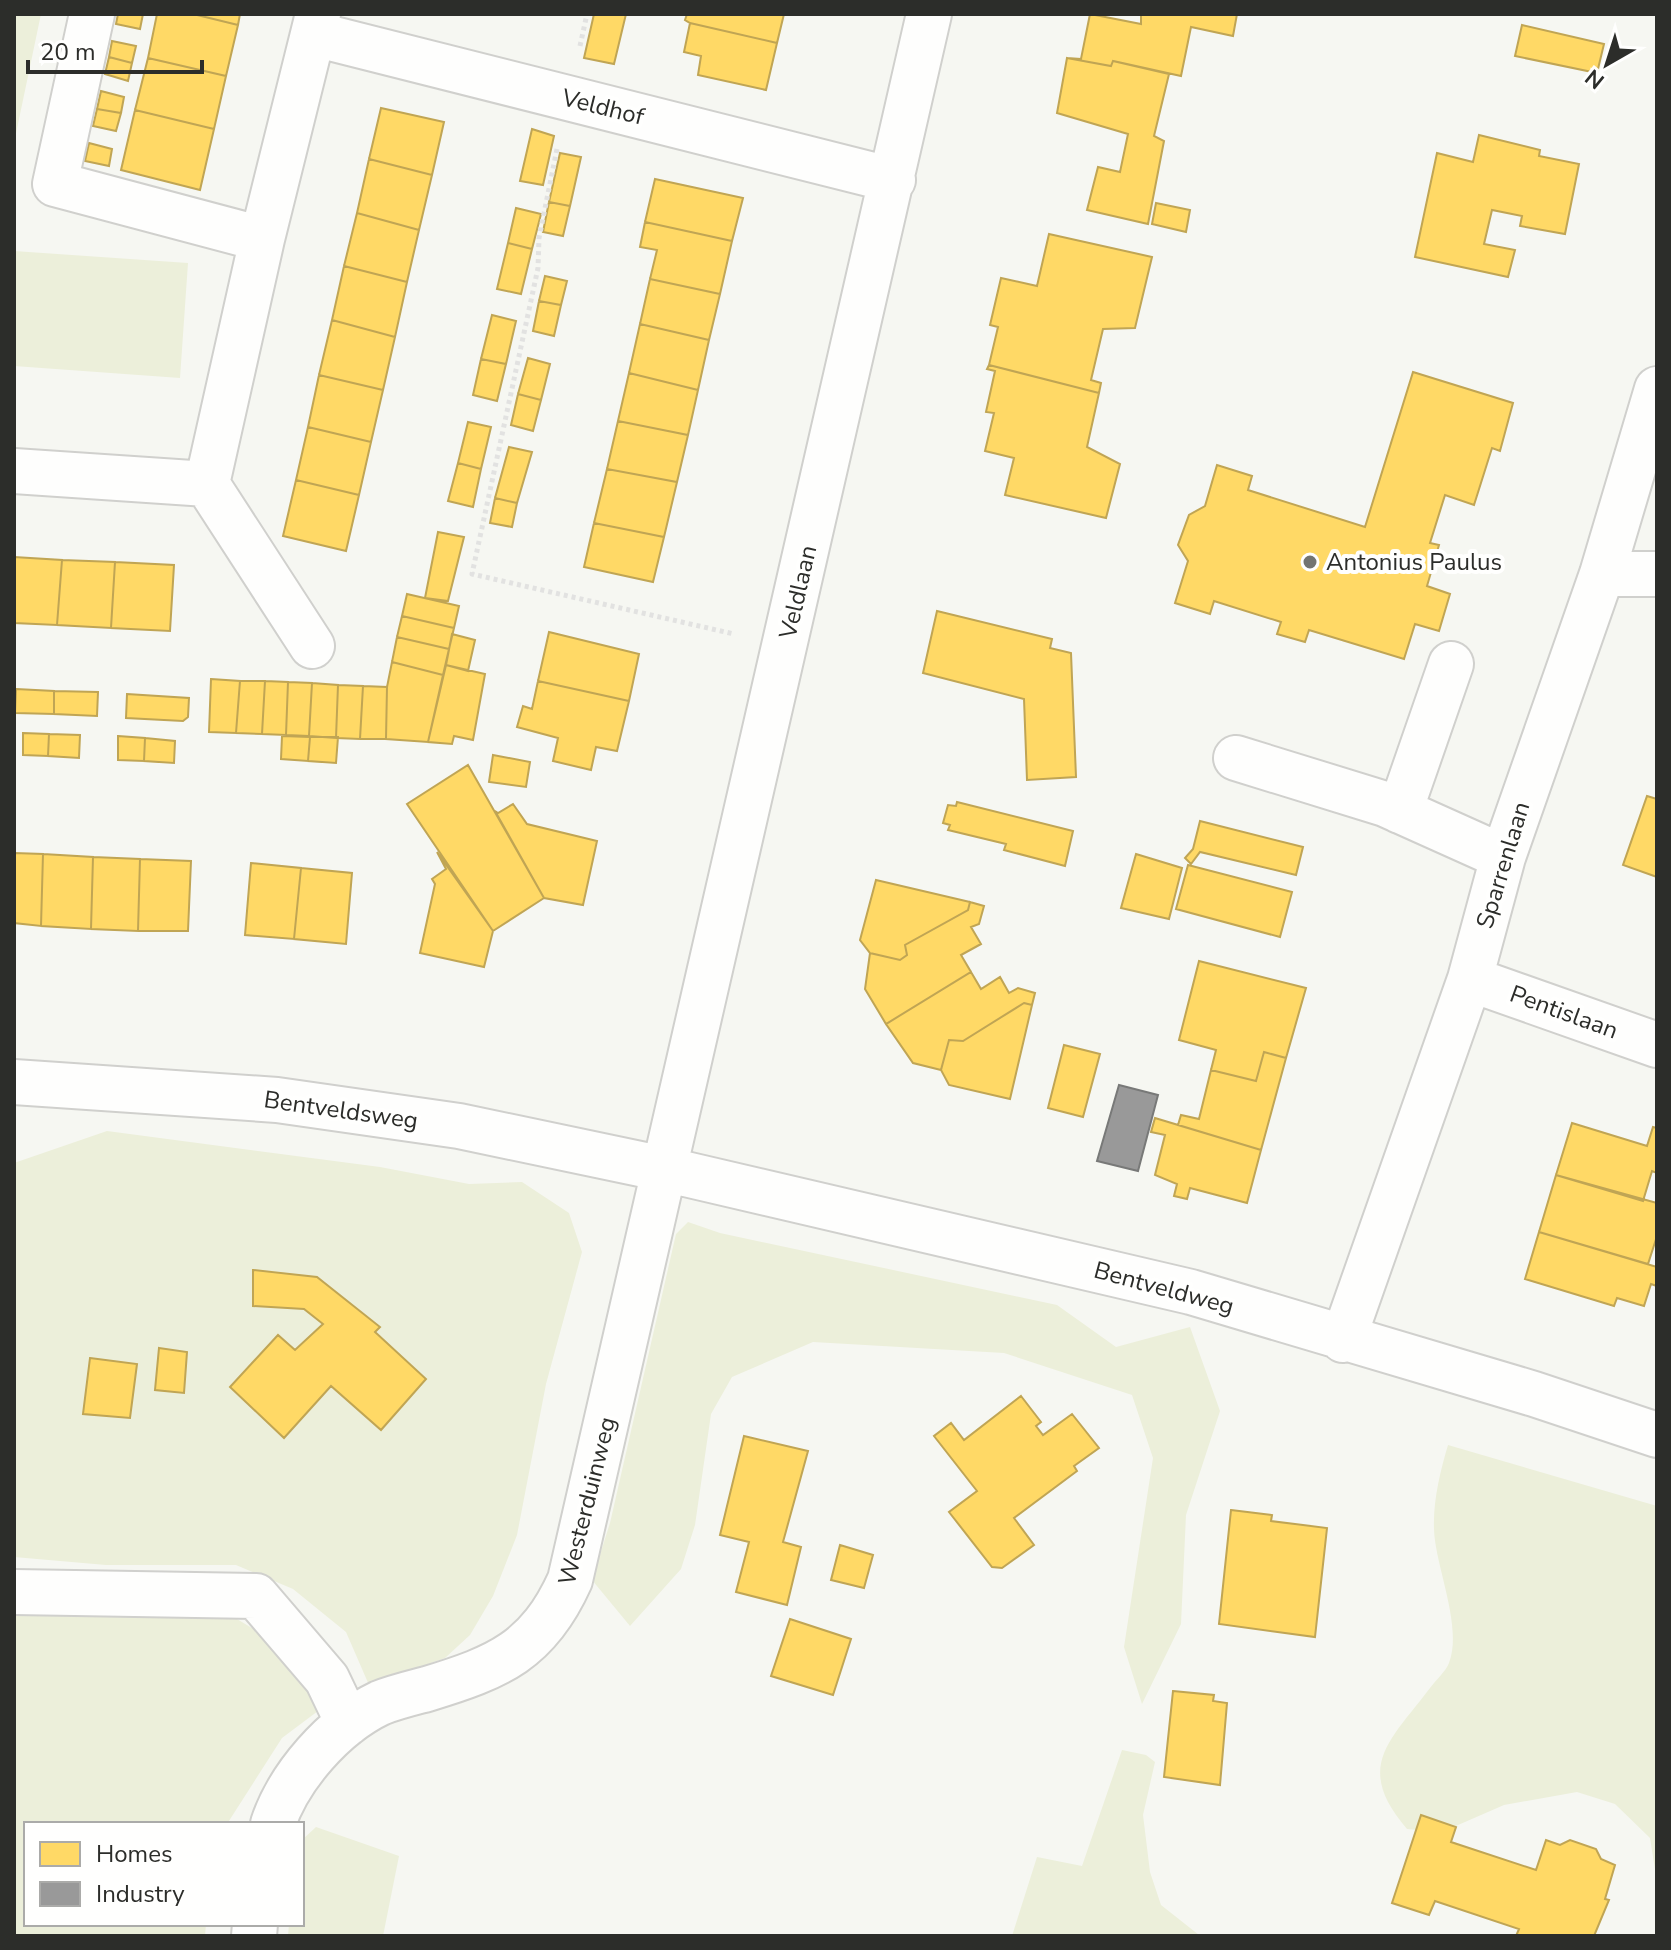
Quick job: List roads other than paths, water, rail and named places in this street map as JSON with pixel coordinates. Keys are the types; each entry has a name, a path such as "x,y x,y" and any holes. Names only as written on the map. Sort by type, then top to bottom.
{"street":[{"path":"92,14 55,184 262,239"},
{"name":"Veldlaan","path":"664,1169 929,14"},
{"name":"Veldhof","path":"207,484 262,239 316,24 568,98 893,180"},
{"name":"Sparrenlaan","path":"1343,1340 1470,979 1503,857 1602,574 1657,389"},
{"path":"14,471 207,484 312,646"},
{"path":"1602,574 1657,574"},
{"path":"1400,811 1451,664"},
{"path":"1236,758 1400,811 1503,857"},
{"name":"Pentislaan","path":"1470,979 1657,1045"},
{"name":"Bentveldsweg","path":"14,1082 94,1085 292,1102 459,1126 664,1169"},
{"name":"Bentveldweg","path":"664,1169 1191,1292 1343,1340 1534,1394 1657,1435"},
{"name":"Westerduinweg","path":"274,1822 300,1772 348,1723 382,1702 500,1664 538,1635 557,1610 574,1564 664,1169"},
{"path":"14,1592 256,1596 327,1679 348,1723"}],"place":[{"name":"Antonius Paulus","path":"1310,562"}]}
